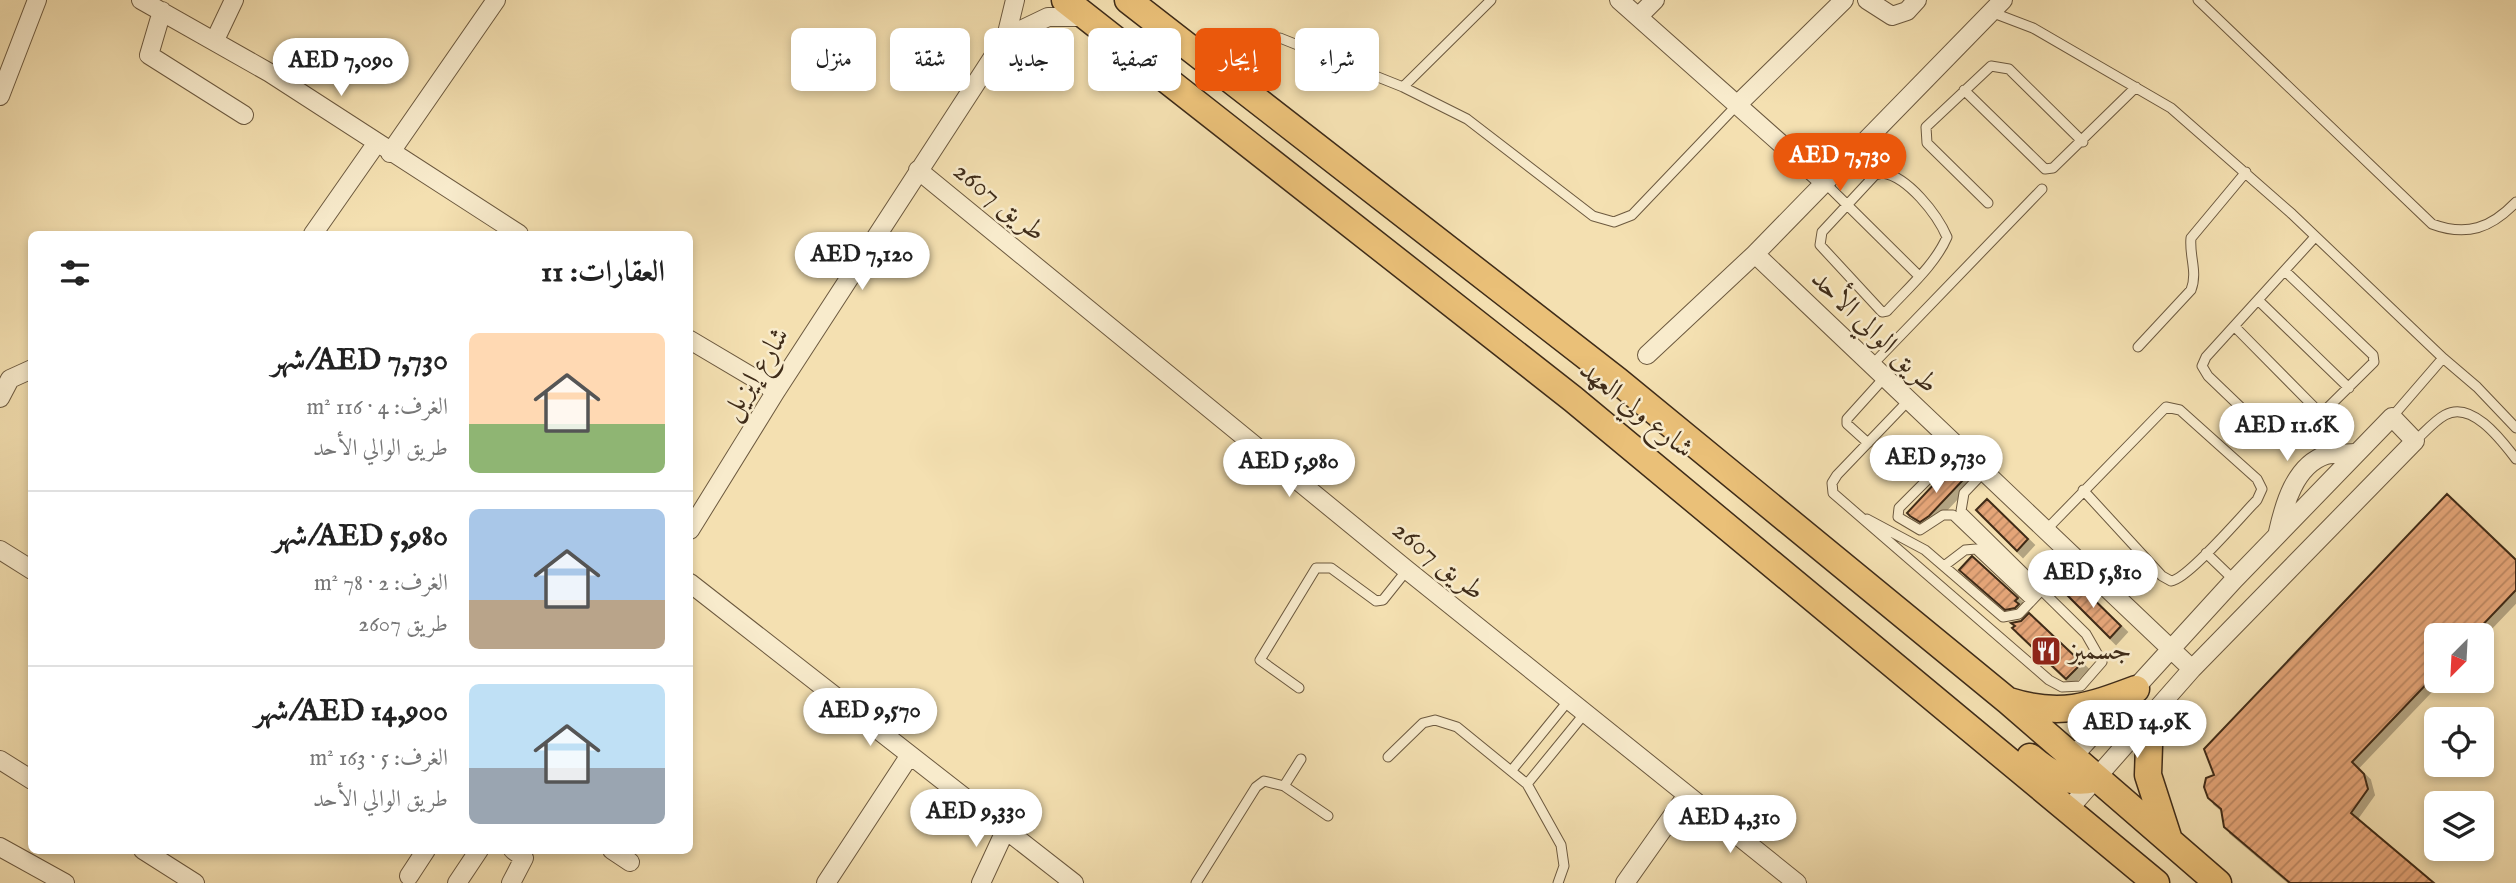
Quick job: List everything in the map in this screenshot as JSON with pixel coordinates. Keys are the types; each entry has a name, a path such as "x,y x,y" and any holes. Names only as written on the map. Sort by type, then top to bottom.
{"main road":[{"name":"شارع ولي العهد","path":"1128,0 1618,381 2008,701 2057,774 2068,810 2156,883"},
{"name":"شارع ولي العهد","path":"1075,8 1552,382 1795,582 1821,593 1848,610 2057,774"},
{"path":"2008,701 2042,709 2077,709 2136,689"},
{"path":"2150,716 2148,775 2169,842"},
{"path":"2057,774 2068,781 2094,779 2218,883"}],"street":[{"path":"0,96 37,0"},
{"path":"141,0 215,40 383,148 493,228"},
{"path":"215,40 234,0"},
{"path":"315,231 383,148 496,0"},
{"name":"شارع إيزيل","path":"1008,28 1015,0"},
{"path":"1619,0 1824,182"},
{"path":"1638,17 1655,0"},
{"path":"1737,105 1844,0"},
{"path":"1867,0 1892,16 1907,11 1917,0"},
{"path":"1647,355 1755,254 1997,6"},
{"path":"1025,28 1075,8"},
{"path":"162,11 149,55 244,115"},
{"name":"شارع إيزيل","path":"693,525 776,390 984,70"},
{"name":"طريق 2607","path":"918,170 1407,570 1797,883"},
{"name":"طريق الوالي الأحد","path":"1755,254 2192,669"},
{"path":"693,342 776,390"},
{"path":"0,398 10,379 28,371"},
{"path":"2057,774 2234,580 2392,416 2415,441 2192,669 2068,810"},
{"path":"0,550 28,568"},
{"path":"693,585 1074,883"},
{"path":"826,883 910,755"},
{"path":"0,760 28,778"},
{"path":"1625,883 1687,795"},
{"path":"981,883 1005,831"},
{"path":"0,847 65,883"},
{"path":"149,854 195,883"},
{"path":"409,876 423,854"},
{"path":"457,883 476,854"},
{"path":"511,883 522,854"},
{"path":"618,854 629,862"}],"lane":[{"path":"1403,87 1491,0"},
{"path":"2198,0 2432,224 2461,231 2476,229 2503,215 2516,202"},
{"path":"1997,6 2171,108 2246,172 2477,387 2516,428"},
{"path":"1281,38 1403,87 1467,119 1593,216 1614,222 1632,215 1737,105"},
{"path":"1988,203 1927,143 1924,133 1926,127 1964,89 1992,66 2009,69 2083,142"},
{"path":"1964,89 2045,169 2053,168 2083,142 2136,87"},
{"path":"2138,346 2191,290 2195,278 2190,250 2192,238 2246,172"},
{"path":"1875,175 1896,175 1941,224 1947,237 1942,248 1887,312 1878,308 1819,245 1822,232 1848,203 1875,175"},
{"path":"1824,182 1919,276"},
{"path":"1868,443 1847,424 1847,419 1878,371 2042,189"},
{"path":"2285,271 2373,355 2374,362 2290,444 2278,443 2207,376 2202,366 2206,357 2315,237"},
{"path":"2258,300 2348,388"},
{"path":"2234,326 2322,415"},
{"path":"2392,416 2443,358"},
{"path":"1908,401 1832,483 1833,493 2049,680 2062,687 2081,686 2102,662 2087,634 1953,515 1943,515 1920,530 1898,517 1899,508 1959,448"},
{"path":"2045,531 2083,490 2161,410 2175,407 2261,484 2260,495 2206,553 2181,578 2166,580 2083,490"},
{"path":"2415,441 2446,415 2466,414 2482,421 2516,459"},
{"path":"1984,472 1964,493 1961,511 2040,593"},
{"path":"1853,512 1917,545 2003,617 2019,614 2074,559"},
{"path":"1944,566 1965,550 1976,549 2040,593"},
{"path":"2206,553 2234,580"},
{"path":"2040,593 2074,559"},
{"path":"1299,688 1260,660 1316,568 1331,568 1376,601 1383,600 1407,570"},
{"path":"1512,770 1569,700"},
{"path":"1527,784 1585,713"},
{"path":"1388,757 1414,729 1435,720 1457,727 1527,784 1561,845 1564,866 1559,883"},
{"path":"1284,786 1301,759"},
{"path":"1196,883 1256,788 1264,782 1284,786 1328,816"}],"building":[{"path":"1952,465 1964,479 1929,516 1920,522 1910,516 1907,513"},
{"path":"2447,494 2516,560 2516,590 2484,623 2424,623 2424,687 2352,762 2364,774 2368,789 2351,813 2434,883 2290,883 2224,827 2221,809 2208,798 2204,787 2206,778 2214,775 2204,749"},
{"path":"1987,499 2028,539 2017,551 1976,510"},
{"path":"1972,556 2018,598 2015,601 2019,604 2015,608 2005,610 1959,570"},
{"path":"2076,582 2121,626 2110,638 2065,593"},
{"path":"2029,613 2082,663 2066,679 2012,628 2015,626 2011,623 2021,621"}],"place":[{"name":"جسميز","path":"2046,651"}]}
